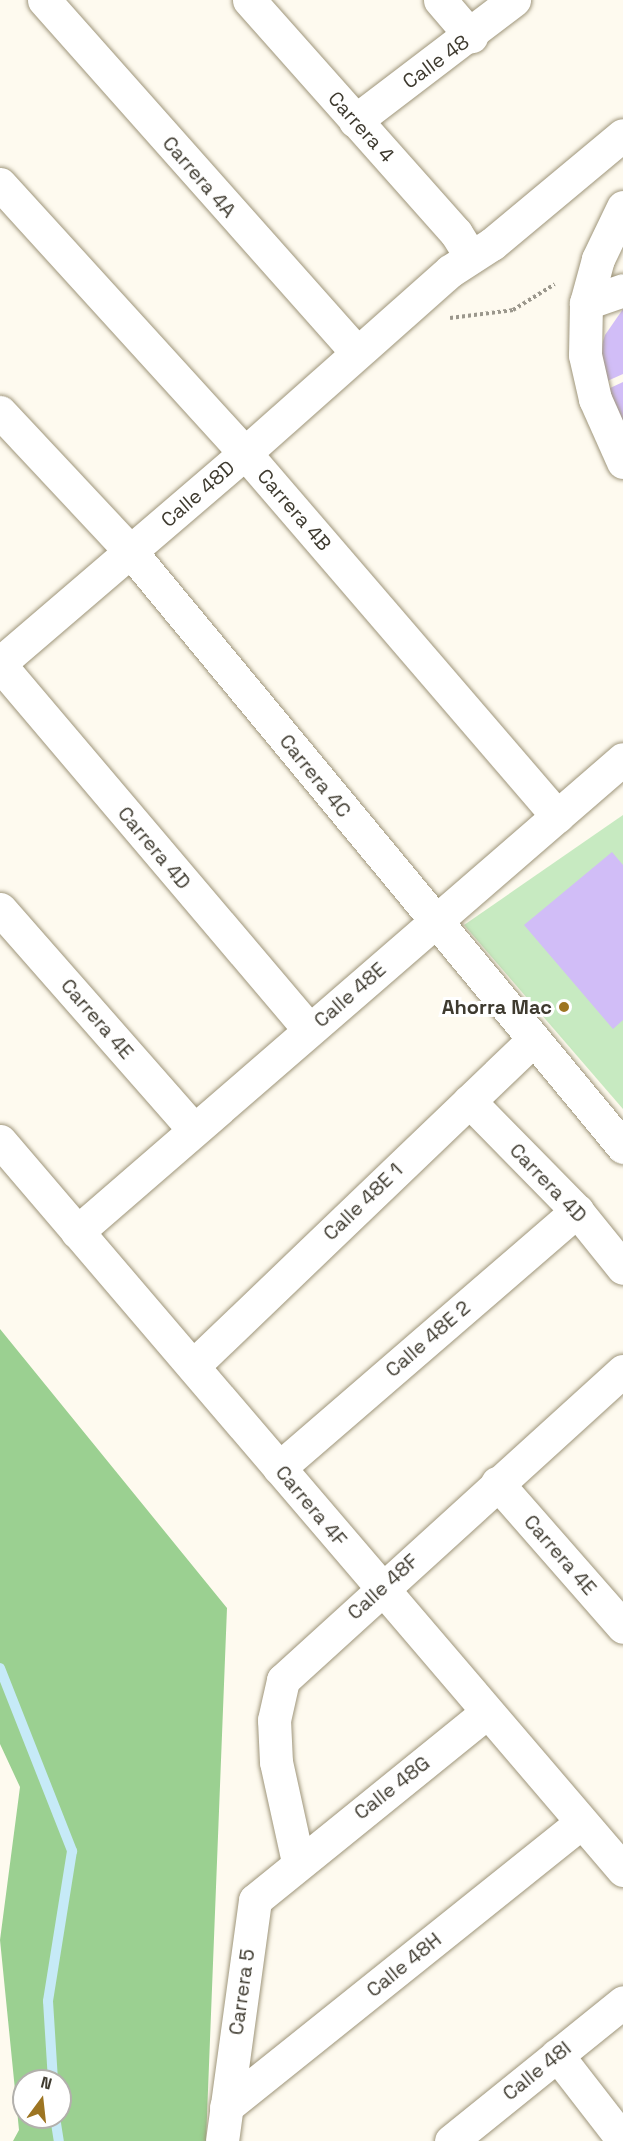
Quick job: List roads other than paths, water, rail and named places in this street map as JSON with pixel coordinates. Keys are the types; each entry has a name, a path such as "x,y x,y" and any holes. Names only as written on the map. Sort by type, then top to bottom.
{"street":[{"name":"Carrera 4A","path":"44,0 356,352"},
{"name":"Carrera 4","path":"249,0 456,233 470,255"},
{"path":"440,0 471,36"},
{"name":"Calle 48","path":"355,121 471,36 514,0"},
{"name":"Calle 48D","path":"0,664 470,255 492,244 623,135"},
{"name":"Carrera 4B","path":"0,184 245,453 557,816"},
{"path":"623,207 598,259 586,303 587,366 595,399 623,462"},
{"path":"586,303 623,290"},
{"name":"Carrera 4C","path":"0,412 131,552 623,1147"},
{"name":"Carrera 4D","path":"0,664 309,1030"},
{"name":"Calle 48E","path":"77,1232 193,1129 623,759"},
{"name":"Carrera 4E","path":"0,909 193,1129"},
{"name":"Calle 48E 1","path":"193,1366 534,1039"},
{"name":"Carrera 4D","path":"469,1101 577,1211 623,1268"},
{"name":"Carrera 4F","path":"0,1141 193,1366 380,1590 623,1870"},
{"name":"Calle 48E 2","path":"279,1468 577,1211"},
{"name":"Calle 48F","path":"298,1862 276,1762 273,1720 283,1680 497,1483 623,1371"},
{"name":"Carrera 4E","path":"497,1483 622,1626"},
{"name":"Calle 48G","path":"298,1862 486,1713"},
{"name":"Calle 48H","path":"226,2107 581,1823"},
{"name":"Carrera 5","path":"222,2141 255,1900 298,1862"},
{"name":"Calle 48I","path":"451,2141 623,2001"},
{"path":"557,2055 623,2140"}],"waterway":[{"path":"0,1668 72,1851 48,2001 52,2069"},
{"path":"57,2129 59,2141"}],"place":[{"name":"Ahorra Mac","path":"564,1007"}]}
